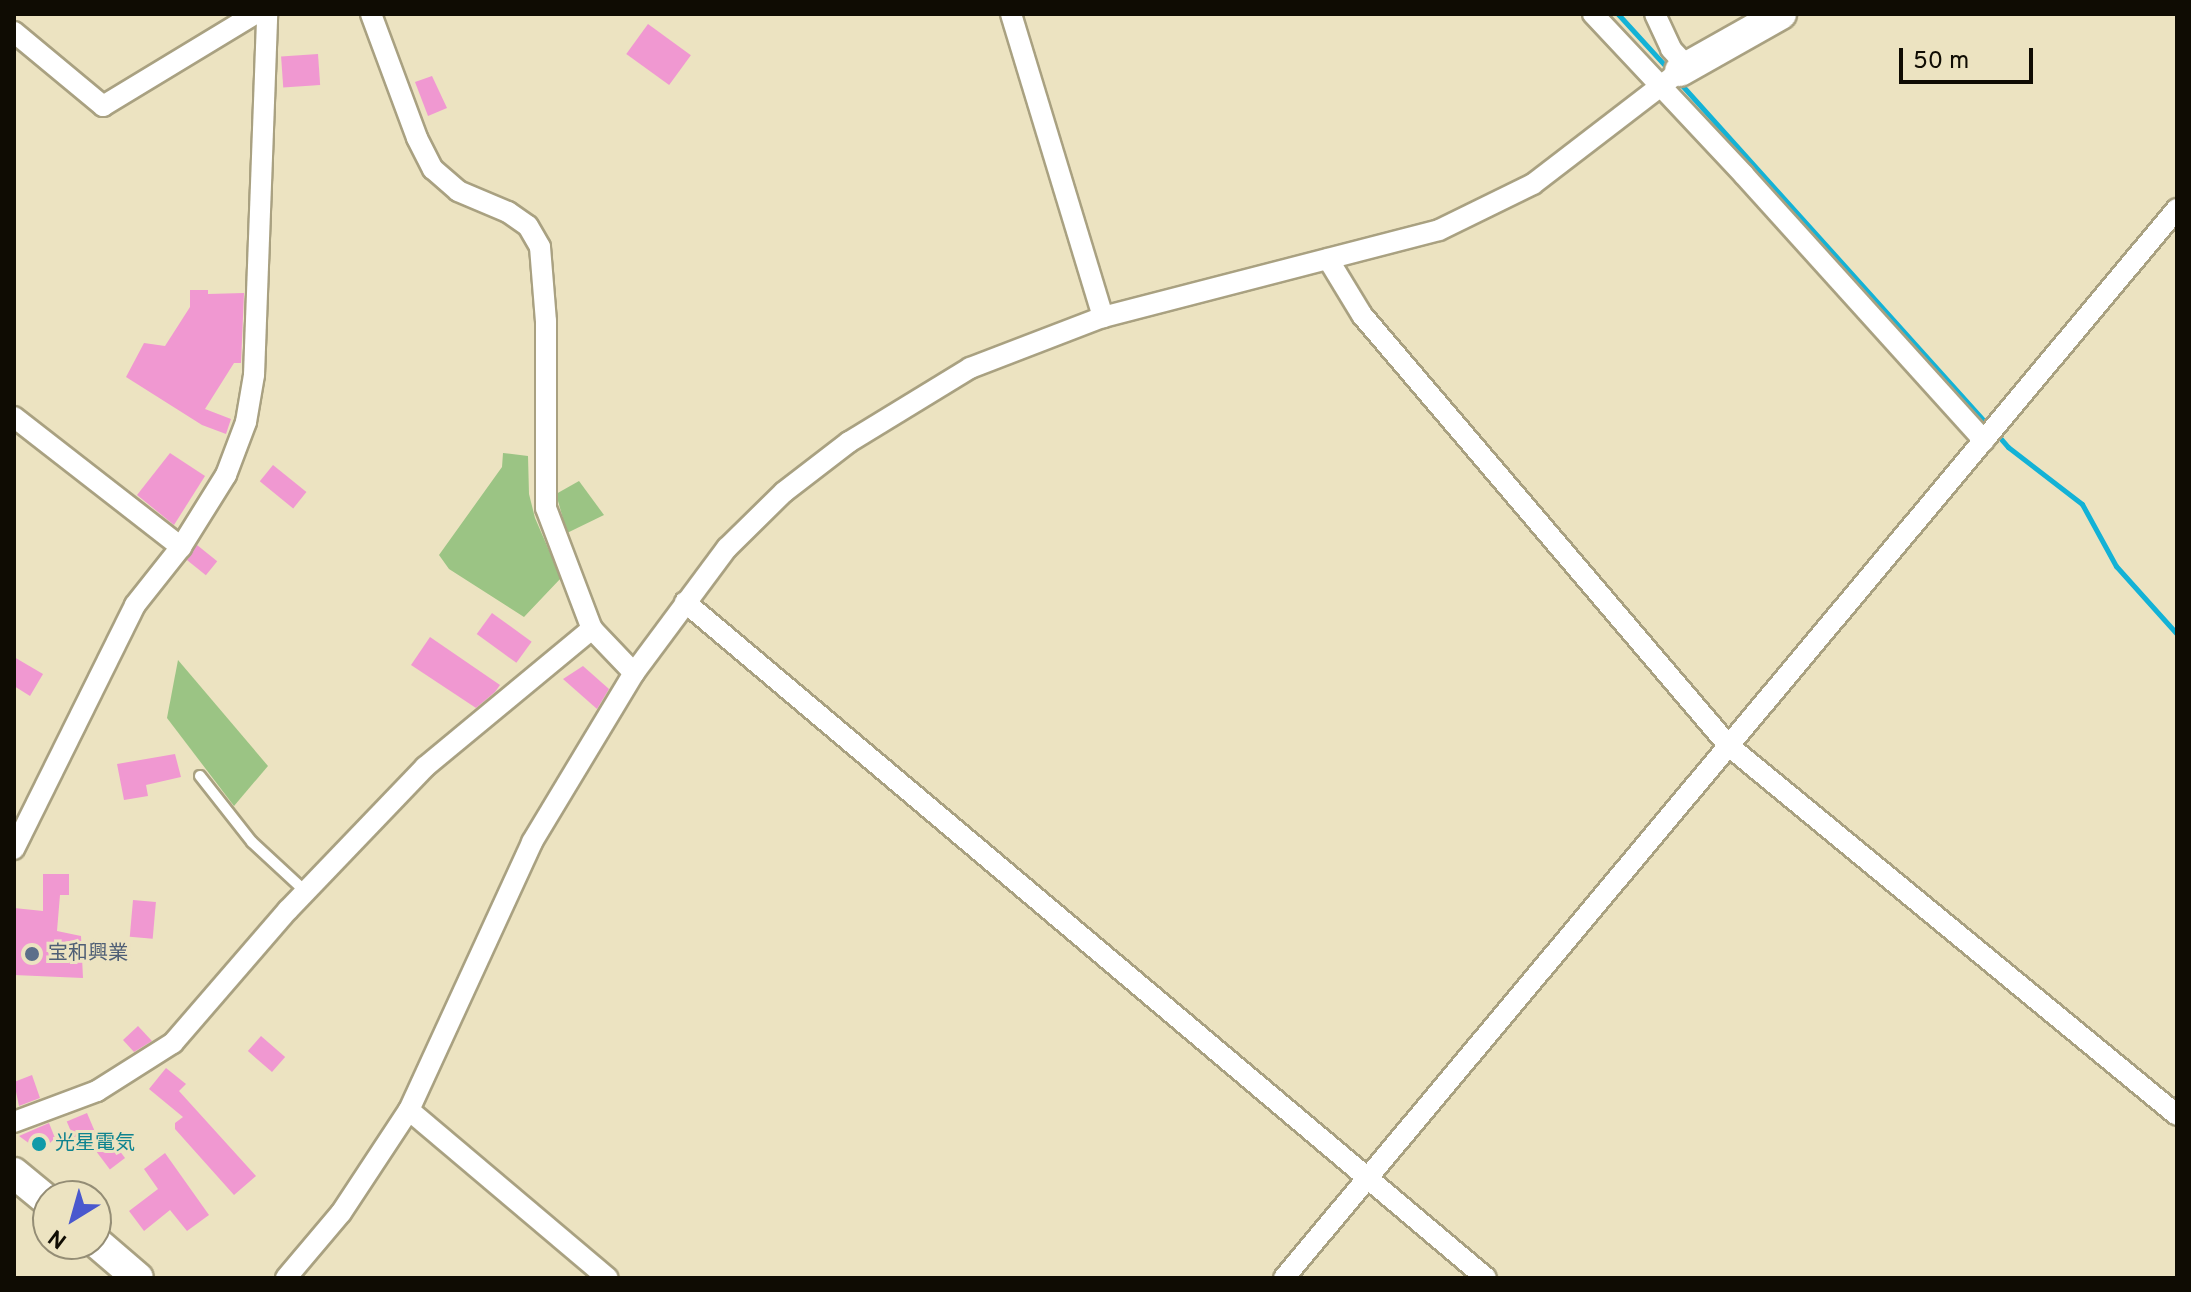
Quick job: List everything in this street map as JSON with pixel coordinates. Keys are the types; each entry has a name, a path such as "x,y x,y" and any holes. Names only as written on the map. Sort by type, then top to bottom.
{"street":[{"path":"14,32 103,106 255,14"},
{"path":"14,849 135,605 181,547 226,475 249,406 254,375 267,14"},
{"path":"371,14 417,138 433,169 458,191 508,212 528,226 540,247 546,321 546,508 592,629 634,673"},
{"path":"1011,14 1103,317"},
{"path":"1593,14 1673,77 1744,175 1990,433"},
{"path":"1655,14 1671,49 1673,77"},
{"path":"286,1278 341,1213 409,1110 532,842 634,673 727,548 784,492 849,442 970,368 1103,317 1439,230 1533,184 1673,77 1781,14"},
{"path":"1284,1278 2177,209"},
{"path":"1328,259 1362,315 1729,746 2177,1115"},
{"path":"14,417 181,547"},
{"path":"685,602 1486,1278"},
{"path":"14,1122 97,1091 173,1043 306,892 425,767 592,629"},
{"path":"409,1110 608,1278"},
{"path":"14,1173 32,1188"},
{"path":"112,1256 138,1278"}],"lane":[{"path":"200,776 252,842 306,892"}],"green space":[{"path":"503,453 528,456 529,494 535,518 561,578 524,617 449,569 439,555 502,467"},
{"path":"579,481 604,515 567,533 556,494"},
{"path":"178,660 268,766 234,806 167,718"}],"building":[{"path":"648,24 691,55 669,85 626,54"},
{"path":"318,54 320,85 283,88 281,57"},
{"path":"432,76 447,108 428,116 415,82"},
{"path":"190,290 208,290 208,294 244,293 241,363 234,363 205,409 231,419 226,434 202,425 126,377 144,343 165,346 190,307"},
{"path":"170,453 205,476 174,525 137,495"},
{"path":"273,465 306,492 293,508 260,481"},
{"path":"197,545 217,561 206,575 186,559"},
{"path":"492,613 532,642 516,663 477,634"},
{"path":"430,637 500,685 495,692 476,708 411,665"},
{"path":"14,657 43,674 30,696 14,686"},
{"path":"583,666 609,689 597,709 563,679"},
{"path":"175,754 181,777 146,785 148,796 124,800 117,764"},
{"path":"43,874 69,874 69,895 60,895 57,931 81,936 83,978 14,975 14,908 43,911"},
{"path":"133,900 156,902 153,939 130,937"},
{"path":"138,1026 152,1041 134,1052 123,1040"},
{"path":"261,1036 285,1057 272,1072 248,1051"},
{"path":"166,1068 186,1084 179,1091 256,1176 234,1195 175,1129 175,1123 183,1117 149,1089"},
{"path":"32,1075 40,1098 19,1106 14,1082"},
{"path":"87,1113 97,1136 77,1145 67,1122"},
{"name":"光星電気","path":"49,1123 55,1138 41,1152 19,1136"},
{"path":"110,1138 125,1158 110,1169 95,1149"},
{"path":"165,1153 209,1215 187,1231 170,1210 144,1231 129,1211 158,1189 144,1169"}],"waterway":[{"path":"1618,14 1670,71"},
{"path":"1679,82 1988,425"},
{"path":"1995,432 2008,447 2082,504 2116,566 2177,634"}],"place":[{"name":"宝和興業","path":"32,954"},
{"name":"光星電気","path":"39,1144"}]}
